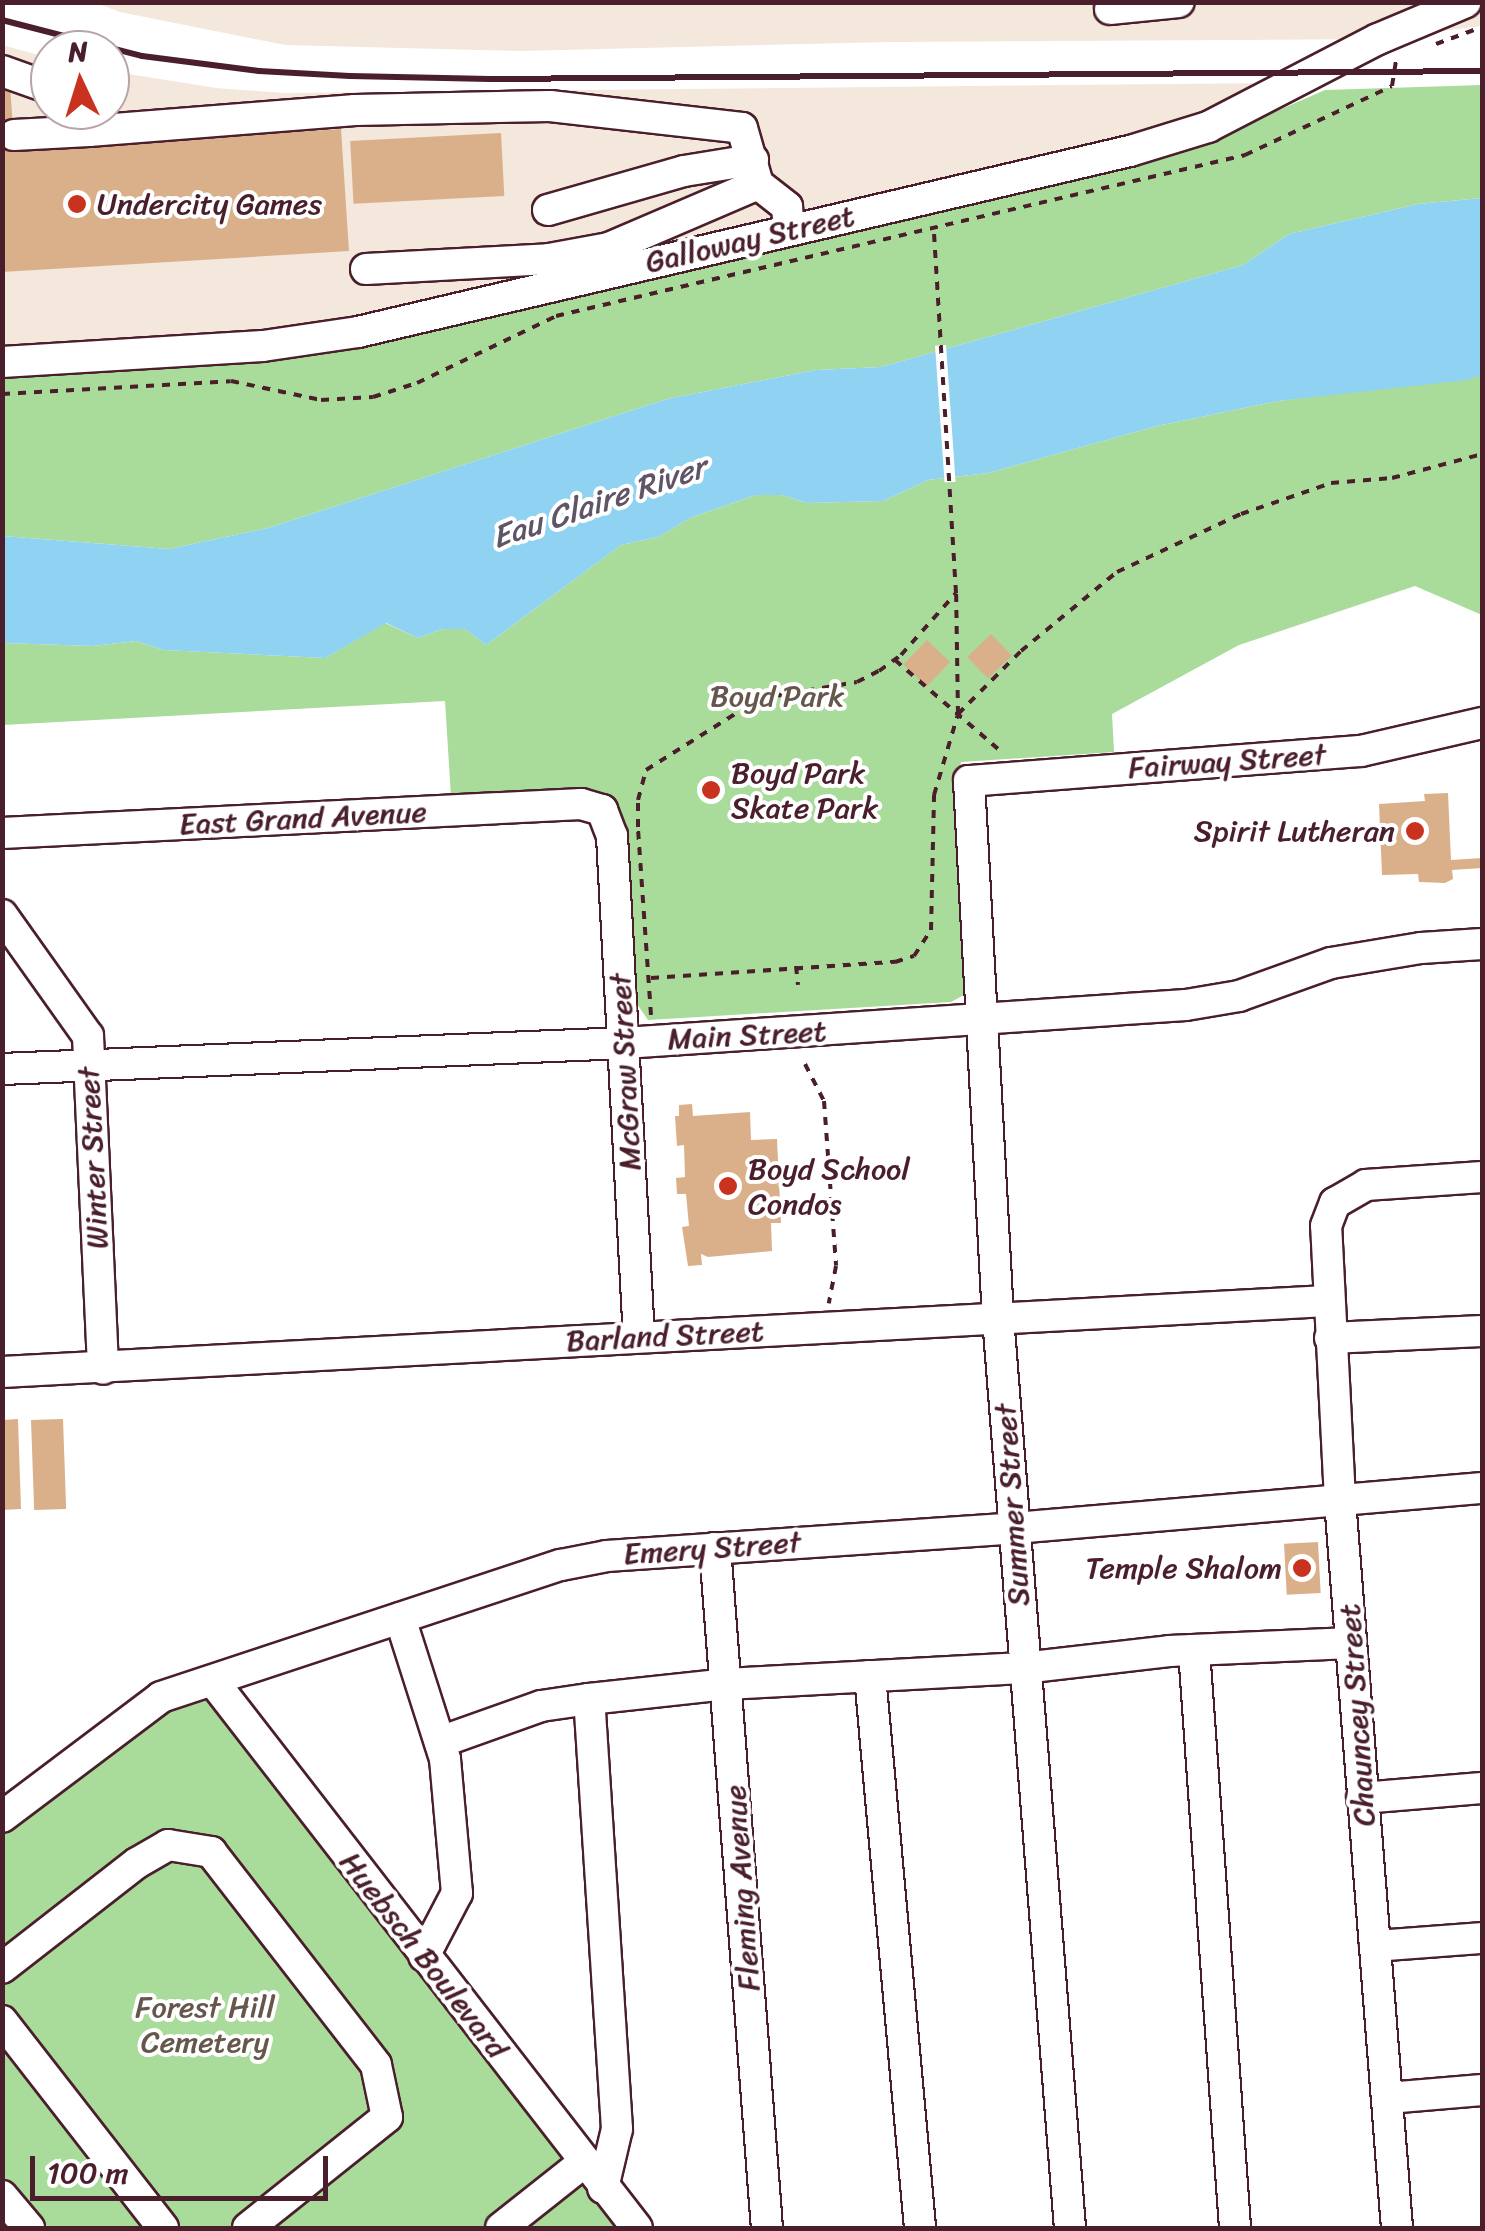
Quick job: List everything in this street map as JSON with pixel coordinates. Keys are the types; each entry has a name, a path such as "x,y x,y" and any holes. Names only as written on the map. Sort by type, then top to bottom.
{"street":[{"path":"1110,9 1179,2"},
{"name":"Galloway Street","path":"2,362 262,346 358,332 1168,140 1277,95 1420,11 1466,2"},
{"path":"2,71 30,81"},
{"path":"130,118 550,106 742,128 755,172 787,208 789,230"},
{"path":"14,135 36,130"},
{"path":"548,210 684,171 755,172"},
{"path":"366,269 549,259 610,248 755,172"},
{"name":"Fairway Street","path":"969,780 1361,751 1482,723"},
{"name":"Summer Street","path":"969,780 998,1318 1022,1668 1070,2228"},
{"name":"East Grand Avenue","path":"2,833 581,804 602,810"},
{"name":"McGraw Street","path":"602,810 611,827 639,1337"},
{"name":"Winter Street","path":"2,915 88,1036 102,1368"},
{"name":"Main Street","path":"2,1069 624,1043 1186,1005 1238,996 1330,963 1482,944"},
{"name":"Chauncey Street","path":"1397,2228 1340,1500 1326,1226 1335,1203 1366,1185 1482,1178"},
{"name":"Barland Street","path":"2,1372 1327,1301"},
{"path":"1330,1338 1482,1331"},
{"name":"Emery Street","path":"2,1817 161,1698 562,1564 607,1556 1015,1528 1482,1488"},
{"name":"Fleming Avenue","path":"714,1548 768,2228"},
{"path":"400,1618 440,1742 457,1893 424,1956"},
{"path":"440,1742 541,1706 726,1684 1022,1668 1194,1650 1351,1644"},
{"path":"1194,1650 1235,2228"},
{"path":"870,1676 920,2228"},
{"name":"Huebsch Boulevard","path":"212,1680 637,2228"},
{"path":"589,1699 618,2128 603,2188"},
{"path":"1362,1798 1482,1788"},
{"path":"2,1968 137,1863 168,1845 212,1852 376,2065 387,2117 248,2228"},
{"path":"1375,1946 1482,1938"},
{"path":"2,2021 163,2228"},
{"path":"1388,2098 1482,2090"},
{"path":"508,2226 583,2163"},
{"path":"2,2196 29,2228"}],"path":[{"path":"651,978 895,962 914,956 926,943 934,914 934,795 958,714 956,590 934,229"},
{"path":"958,714 1021,651 1116,572 1241,514 1331,483 1392,478 1482,454"},
{"path":"651,1020 638,826 638,800 646,770 743,710 775,696 856,682 895,660 956,590"},
{"path":"895,660 998,749"},
{"path":"796,966 798,985"},
{"path":"804,1064 824,1102 836,1266 829,1298 831,1327"}],"shaded area":[{"path":"1482,2 1482,26 1378,39 890,42 521,51 285,45 120,12 96,3"},
{"path":"2,45 30,53 30,130 130,130 130,74 216,88 284,93 1273,83 1138,134 320,325 3,350"}],"green space":[{"path":"1482,85 1482,198 1418,204 1289,234 1243,265 881,367 816,370 667,399 268,528 169,549 3,536 3,378 244,363 349,347 1070,182 1185,151 1325,90"},
{"name":"Boyd Park","path":"1482,375 1482,615 1415,586 1239,645 1112,714 1114,752 961,762 954,806 966,980 964,995 951,1002 648,1020 637,1004 625,822 616,804 591,789 451,797 445,701 3,725 3,643 93,646 136,641 164,650 325,658 385,623 418,638 442,629 465,629 486,645 621,545 658,537 692,517 756,495 782,495 807,503 883,501 928,480 988,473 1157,426 1278,401"},
{"name":"Forest Hill Cemetery","path":"199,1696 211,1703 623,2228 3,2228 3,1831 165,1706"}],"water":[{"name":"Eau Claire River","path":"1482,198 1482,375 1467,380 1278,401 1157,426 988,473 928,480 883,501 807,503 782,495 756,495 692,517 658,537 621,545 486,645 465,629 442,629 418,638 386,623 325,658 164,650 136,641 93,646 3,643 3,536 169,549 268,528 667,399 816,370 881,367 1243,265 1289,234 1418,204"}],"pier":[{"path":"946,345 956,482 945,482 935,346"}],"building":[{"path":"2,74 9,74 15,151 341,129 349,251 2,272"},
{"path":"501,133 504,196 354,204 350,141"},
{"path":"991,634 1012,656 988,679 967,657"},
{"path":"927,640 950,662 926,687 903,664"},
{"name":"Spirit Lutheran","path":"1448,793 1451,860 1482,858 1482,868 1452,870 1453,879 1445,883 1419,882 1418,874 1382,875 1379,804 1425,801 1424,794"},
{"name":"Boyd School Condos","path":"692,1104 693,1116 750,1112 751,1140 777,1139 781,1223 771,1223 772,1251 708,1257 701,1254 702,1265 688,1266 682,1227 689,1226 686,1194 677,1194 676,1178 685,1177 684,1145 677,1146 675,1116 679,1116 679,1105"},
{"path":"18,1419 21,1509 2,1510 2,1420"},
{"path":"63,1419 66,1509 34,1510 31,1420"},
{"name":"Temple Shalom","path":"1318,1542 1321,1593 1287,1595 1284,1544"}],"railway":[{"path":"2,20 142,56 259,71 350,76 490,79 1482,71"}],"place":[{"name":"Undercity Games","path":"77,204"},
{"name":"Boyd Park Skate Park","path":"711,790"},
{"name":"Spirit Lutheran","path":"1415,831"},
{"name":"Boyd School Condos","path":"728,1186"},
{"name":"Temple Shalom","path":"1302,1568"}]}
